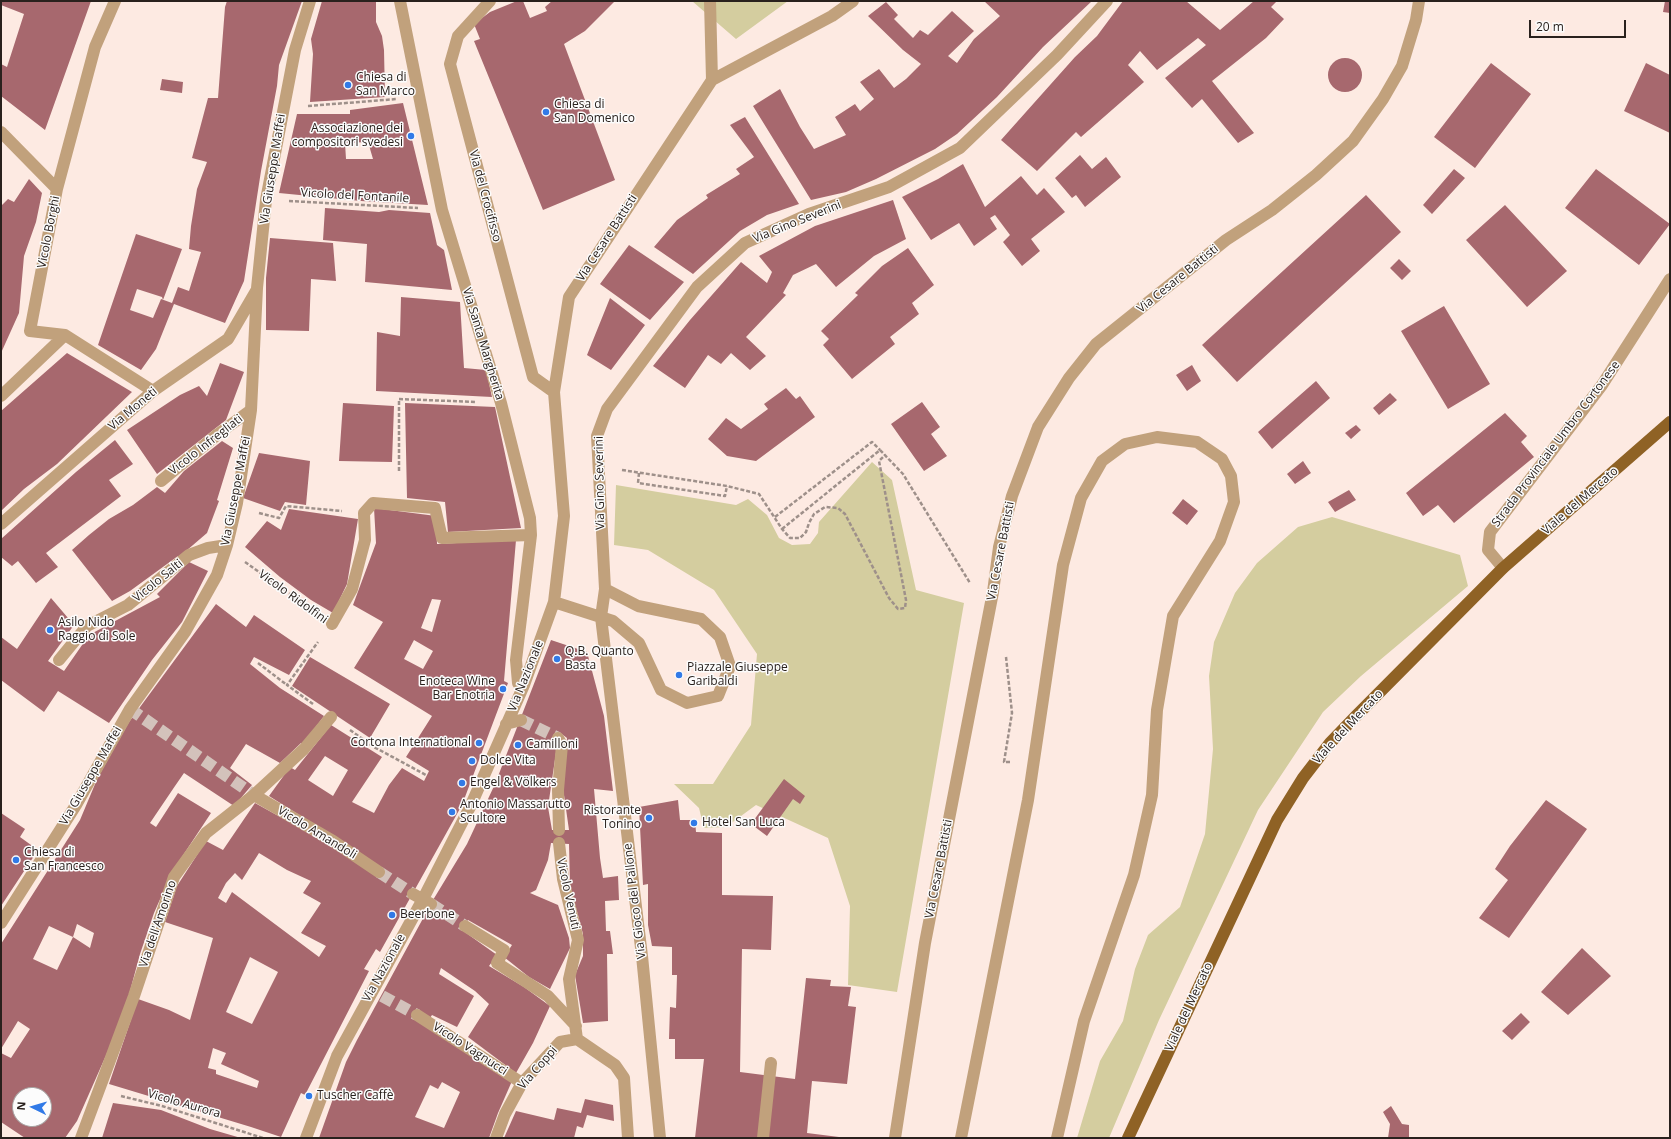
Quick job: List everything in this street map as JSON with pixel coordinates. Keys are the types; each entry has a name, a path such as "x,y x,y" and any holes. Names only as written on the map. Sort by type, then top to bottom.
{"main road":[{"name":"Viale del Mercato","path":"1128,1138 1277,820 1303,778 1330,743 1503,568 1670,422"}],"street":[{"name":"Vicolo Borghi","path":"115,1 95,47 58,189 30,331 65,335 153,391"},
{"name":"Via Giuseppe Maffei","path":"1,923 76,805 130,709 185,632 217,575 227,545 237,503 251,410 257,288 266,200 282,107 294,50 310,1"},
{"name":"Via Santa Margherita","path":"400,1 421,97 442,210 500,403 530,518 531,535 516,660 518,683 524,685"},
{"name":"Via del Crocifisso","path":"490,1 458,36 450,64 534,377 554,392"},
{"path":"710,1 712,80"},
{"name":"Via Cesare Battisti","path":"554,602 564,516 554,392 569,297 712,80 832,16 854,1"},
{"name":"Via Gino Severini","path":"604,589 597,436 607,409 697,287 745,243 809,214 889,187 960,148 1057,55 1107,1"},
{"name":"Via Cesare Battisti","path":"894,1138 925,943 993,592 999,547 1012,496 1038,427 1069,378 1096,344 1220,245 1272,210 1316,175 1353,141 1383,99 1402,66 1416,20 1419,1"},
{"path":"2,136 58,189"},
{"name":"Strada Provinciale Umbro Cortonese","path":"1503,568 1488,550 1490,532 1602,385 1670,279"},
{"name":"Via Moneti","path":"1,524 153,391 228,339 257,288"},
{"path":"1,396 65,335"},
{"name":"Vicolo Infregliati","path":"161,481 218,434 251,410"},
{"path":"961,1138 1028,800 1063,565 1081,498 1102,461 1125,444 1157,437 1197,442 1222,459 1231,476 1234,502 1220,541 1173,616 1157,710 1152,795 1134,875 1084,1021 1057,1138"},
{"path":"364,513 373,503 435,508 442,538 531,535"},
{"name":"Vicolo Ridolfini","path":"332,624 352,589 366,540 364,513"},
{"name":"Vicolo Salti","path":"59,660 87,626 128,605 189,555 208,548 227,545"},
{"path":"554,602 613,621 639,643 661,690 687,703 718,696 730,666 720,637 701,619 638,606 604,589 601,617"},
{"name":"Via Nazionale","path":"306,1138 336,1056 377,993 422,899 471,805 524,685 554,602"},
{"name":"Via Gioco del Pallone","path":"601,617 642,956 660,1138"},
{"name":"Via dell'Amorino","path":"81,1138 136,989 174,877 206,833 254,795 304,749 331,716"},
{"path":"506,724 521,720"},
{"path":"558,738 562,745 558,790 559,830"},
{"name":"Vicolo Amandoli","path":"254,795 333,841 379,872"},
{"name":"Vicolo Venuti","path":"559,843 563,879 578,940 569,979 577,1039"},
{"path":"465,926 504,950 497,963 548,996 576,1026"},
{"name":"Vicolo Vagnucci","path":"417,1015 522,1083"},
{"path":"577,1039 615,1064 624,1078 628,1138"},
{"name":"Via Coppi","path":"496,1138 505,1114 522,1083 560,1042 577,1039"},
{"path":"762,1138 771,1063"}],"path":[{"path":"282,107 421,97"},
{"name":"Vicolo del Fontanile","path":"266,200 442,210"},
{"path":"398,471 399,398 500,403"},
{"path":"775,517 872,442 903,474 923,506"},
{"path":"782,529 880,450"},
{"path":"727,486 725,496 638,483 640,473 727,486 759,494 782,529 790,538 800,538 806,532 814,514 825,508 838,508 845,514 889,598 898,608 905,608 906,600 879,461 885,455"},
{"path":"237,503 263,515 280,518 286,506 364,513"},
{"name":"Vicolo Ridolfini","path":"217,575 240,558 332,624"},
{"path":"1005,755 1012,713 1006,653"},
{"path":"258,663 287,685"},
{"name":"Vicolo Aurora","path":"99,1091 162,1106 263,1138"}],"shaded area":[{"path":"692,1 788,1 736,39"},
{"path":"872,462 892,480 916,590 964,603 897,992 848,985 850,906 828,838 756,805 726,827 704,828 699,808 674,784 713,784 751,725 757,654 714,590 648,550 614,545 616,485 736,505 748,499 767,515 779,538 792,545 810,544 818,533 819,522"},
{"path":"1332,517 1460,555 1468,586 1361,676 1323,712 1258,810 1159,1020 1109,1138 1077,1138 1100,1061 1123,1021 1135,969 1148,935 1180,907 1205,834 1213,749 1209,676 1214,642 1235,593 1257,563 1298,527"}],"building":[{"path":"1,1 91,1 45,130 1,96 1,64 7,67 24,14 1,5"},
{"path":"227,1 302,1 279,65 277,86 261,171 244,281 225,323 174,304 156,349 141,370 98,345 136,234 182,249 163,300 172,303 178,287 189,291 201,252 189,249 197,189 207,162 192,158 208,98 218,98 225,7","holes":["137,289 162,297 163,300 161,299 153,318 130,310"]},
{"path":"322,1 376,1 376,22 382,36 384,50 385,97 310,102 313,54 311,39"},
{"name":"Chiesa di San Domenico","path":"517,1 523,1 530,18 547,11 545,7 552,1 615,1 585,31 564,44 615,180 543,210 474,41 480,39 474,24 490,12"},
{"path":"984,1 1092,1 1043,47 997,97 957,134 935,149 876,179 846,192 811,200 753,106 780,89 800,127 814,149 846,135 835,117 855,104 860,111 874,99 860,82 879,69 894,88 906,79 921,64 903,50 868,16 886,2 898,15 894,19 913,38 920,30 928,35 952,11 974,31 948,56 957,63 974,39 1000,16"},
{"path":"1123,1 1186,1 1220,30 1254,1 1277,1 1271,7 1284,19 1266,38 1212,81 1254,133 1238,143 1202,99 1192,108 1165,78 1206,45 1198,38 1157,70 1140,51 1128,65 1144,82 1081,137 1076,132 1037,171 1001,140 1075,57 1097,36"},
{"path":"1665,1 1670,1 1670,13 1663,12"},
{"path":"1345,58 1357,63 1362,75 1357,87 1345,92 1333,87 1328,75 1333,63"},
{"path":"1491,63 1531,94 1475,168 1434,137"},
{"path":"1646,63 1670,75 1670,133 1624,111"},
{"path":"162,79 183,82 182,93 160,90"},
{"path":"403,103 428,205 361,201 279,193 297,114 350,114 350,110","holes":["368,142 373,159 346,159 345,143"]},
{"path":"745,117 799,204 767,215 740,231 693,274 654,247 677,220 708,198 706,195 740,174 736,169 754,157 730,125"},
{"path":"1080,155 1092,169 1106,157 1121,177 1085,207 1076,195 1072,198 1055,178"},
{"path":"963,164 985,207 1021,176 1037,195 1044,188 1065,212 1031,239 1040,251 1022,266 1003,242 1010,235 995,215 990,218 997,229 974,246 959,223 931,240 902,197 938,179"},
{"path":"1454,169 1465,178 1432,214 1423,205"},
{"path":"1596,169 1670,224 1639,265 1565,208"},
{"path":"29,179 42,193 36,222 24,256 19,313 1,353 1,206 8,199 14,202"},
{"path":"1366,195 1401,232 1237,382 1202,345"},
{"path":"893,200 906,239 874,256 836,287 816,264 793,275 783,293 786,295 746,337 766,356 750,370 731,353 721,364 708,355 685,388 653,366 690,320 741,262 767,283 772,272 759,256 815,226"},
{"path":"1505,205 1567,271 1527,307 1466,240"},
{"path":"325,208 379,212 389,210 430,213 437,245 444,250 452,290 365,282 367,244 323,240"},
{"path":"270,238 333,243 336,281 311,279 309,331 266,330 266,278"},
{"path":"629,245 684,282 650,320 600,284"},
{"path":"908,248 934,285 912,303 919,314 890,337 895,344 852,379 823,345 829,339 821,331 858,295 855,293 882,266"},
{"path":"1399,259 1411,271 1402,280 1390,268"},
{"path":"401,297 460,302 464,368 486,370 492,397 376,391 377,332 400,336"},
{"path":"610,298 645,325 611,370 587,355"},
{"path":"1444,306 1490,384 1448,409 1401,331"},
{"path":"67,353 132,392 57,464 24,489 1,511 1,411"},
{"path":"220,363 244,372 226,420 157,474 127,430 180,395 199,386 207,396"},
{"path":"1192,365 1201,381 1187,391 1176,375"},
{"path":"1316,381 1330,398 1272,449 1258,432"},
{"path":"786,388 796,399 800,396 815,417 756,461 727,456 708,439 726,418 741,429 768,409 764,404"},
{"path":"1390,393 1397,400 1379,415 1373,408"},
{"path":"922,402 940,427 931,434 947,456 924,471 891,424"},
{"path":"343,403 394,406 392,462 339,461"},
{"path":"405,403 495,407 521,528 448,532 445,502 407,498"},
{"path":"1505,413 1527,436 1521,442 1534,457 1454,523 1438,505 1423,516 1406,493"},
{"path":"1356,425 1361,430 1351,439 1345,433"},
{"path":"115,440 133,464 109,480 121,496 46,553 58,567 36,583 18,561 12,566 1,557 1,539 76,472"},
{"path":"222,441 233,448 217,500 219,501 207,533 179,557 178,556 130,591 112,601 72,550 109,519 133,505 157,487 165,493 184,471"},
{"path":"259,453 310,461 306,505 285,502 280,511 243,498"},
{"path":"1303,461 1311,473 1295,484 1287,474"},
{"path":"1349,490 1356,500 1335,512 1328,502"},
{"path":"1183,499 1198,511 1187,525 1172,513"},
{"path":"374,508 436,516 437,544 516,540 504,681 508,683 462,805 380,952 376,949 364,969 369,971 305,1095 301,1093 281,1137 109,1084 138,999 169,1010 190,1020 213,938 165,922 177,886 206,841 223,850 255,803 329,844 336,838 269,796 290,767 295,770 331,725 382,757 352,802 374,813 389,785 402,768 424,781 429,771 406,757 432,716 354,668 383,622 353,605 376,543","holes":["432,599 441,600 432,632 421,628","414,640 433,651 423,669 404,659","325,756 348,770 333,796 308,780","259,853 287,870 311,881 303,893 321,903 301,933 326,946 319,957 232,892 226,903 218,898 226,883 235,873 242,880","250,957 278,972 252,1024 226,1012","213,1048 226,1053 221,1064 259,1081 257,1088 216,1074 216,1070 208,1068"]},
{"path":"289,509 358,519 347,584 333,613 311,600 280,577 245,547 267,521 281,530"},
{"path":"189,562 208,571 182,622 152,660 109,723 58,691 44,712 1,680 1,637 17,649 51,598 74,625 48,661 64,671 89,635 160,597 157,594"},
{"path":"216,604 246,627 254,615 305,650 289,675 254,657 250,664 280,688 324,716 303,744 301,743 280,763 246,744 230,768 252,785 234,806 184,773 150,823 156,827 178,793 211,813 172,872 154,913 140,954 123,1017 77,1121 65,1138 25,1138 1,1122 1,1053 11,1058 30,1029 18,1021 1,1049 1,944 80,820 98,777 129,722","holes":["77,924 94,933 90,948 73,937","49,926 73,937 57,970 33,959"]},
{"path":"551,640 587,652 604,716 613,791 594,789 600,858 603,878 618,876 619,900 605,901 606,931 610,931 613,954 607,954 608,1021 583,1023 575,975 583,956 583,934 570,885 569,844 551,843 548,860 536,890 530,893 558,905 569,938 570,948 550,989 529,977 504,957 512,945 468,920 462,930 497,955 489,966 524,987 550,1006 533,1043 516,1073 468,1037 489,1004 475,991 441,968 439,974 474,996 457,1027 432,1015 430,1018 512,1081 489,1138 319,1138 346,1062 433,900 467,844 495,784","holes":["559,732 567,738 563,788 569,830 552,830 548,807","442,1082 460,1092 444,1128 415,1117 430,1085 438,1089"]},
{"path":"310,657 390,704 370,738 292,686"},
{"path":"784,779 805,796 800,804 793,799 767,836 751,824"},
{"path":"678,800 680,820 695,820 696,832 722,833 722,895 773,896 771,950 742,949 740,1072 795,1079 806,978 831,980 830,986 851,987 848,1006 856,1007 847,1084 812,1081 807,1133 847,1138 695,1138 704,1059 675,1059 675,1039 669,1039 670,1007 676,1008 677,975 672,975 672,947 652,946 648,925 648,884 643,885 639,807"},
{"path":"1546,800 1587,829 1509,938 1479,918 1508,880 1495,869 1510,846"},
{"name":"Chiesa di San Francesco","path":"1,813 25,829 20,837 38,850 1,906"},
{"path":"1582,948 1611,976 1568,1015 1541,992"},
{"path":"1521,1013 1530,1022 1512,1040 1502,1031"},
{"path":"585,1099 613,1105 614,1121 587,1115 583,1128 577,1126 574,1138 504,1138 516,1111 554,1120 557,1108 581,1113"},
{"path":"113,1103 161,1110 210,1129 241,1138 102,1138"},
{"path":"1391,1106 1402,1124 1409,1125 1409,1138 1388,1138 1390,1124 1383,1112"}],"tunnel":[{"path":"130,709 254,795"},
{"path":"521,720 558,738"},
{"path":"379,872 413,894"},
{"path":"431,904 465,926"},
{"path":"382,996 417,1015"}],"place":[{"name":"Chiesa di San Marco","path":"348,85"},
{"name":"Chiesa di San Domenico","path":"546,112"},
{"name":"Associazione dei compositori svedesi","path":"411,136"},
{"name":"Asilo Nido Raggio di Sole","path":"50,630"},
{"name":"Q.B. Quanto Basta","path":"557,659"},
{"name":"Piazzale Giuseppe Garibaldi","path":"679,675"},
{"name":"Enoteca Wine Bar Enotria","path":"503,689"},
{"name":"Cortona International","path":"479,743"},
{"name":"Camilloni","path":"518,745"},
{"name":"Dolce Vita","path":"472,761"},
{"name":"Engel & Völkers","path":"462,783"},
{"name":"Antonio Massarutto Scultore","path":"452,812"},
{"name":"Ristorante Tonino","path":"649,818"},
{"name":"Hotel San Luca","path":"694,823"},
{"name":"Chiesa di San Francesco","path":"16,860"},
{"name":"Beerbone","path":"392,915"},
{"name":"Tuscher Caffè","path":"309,1096"}]}
